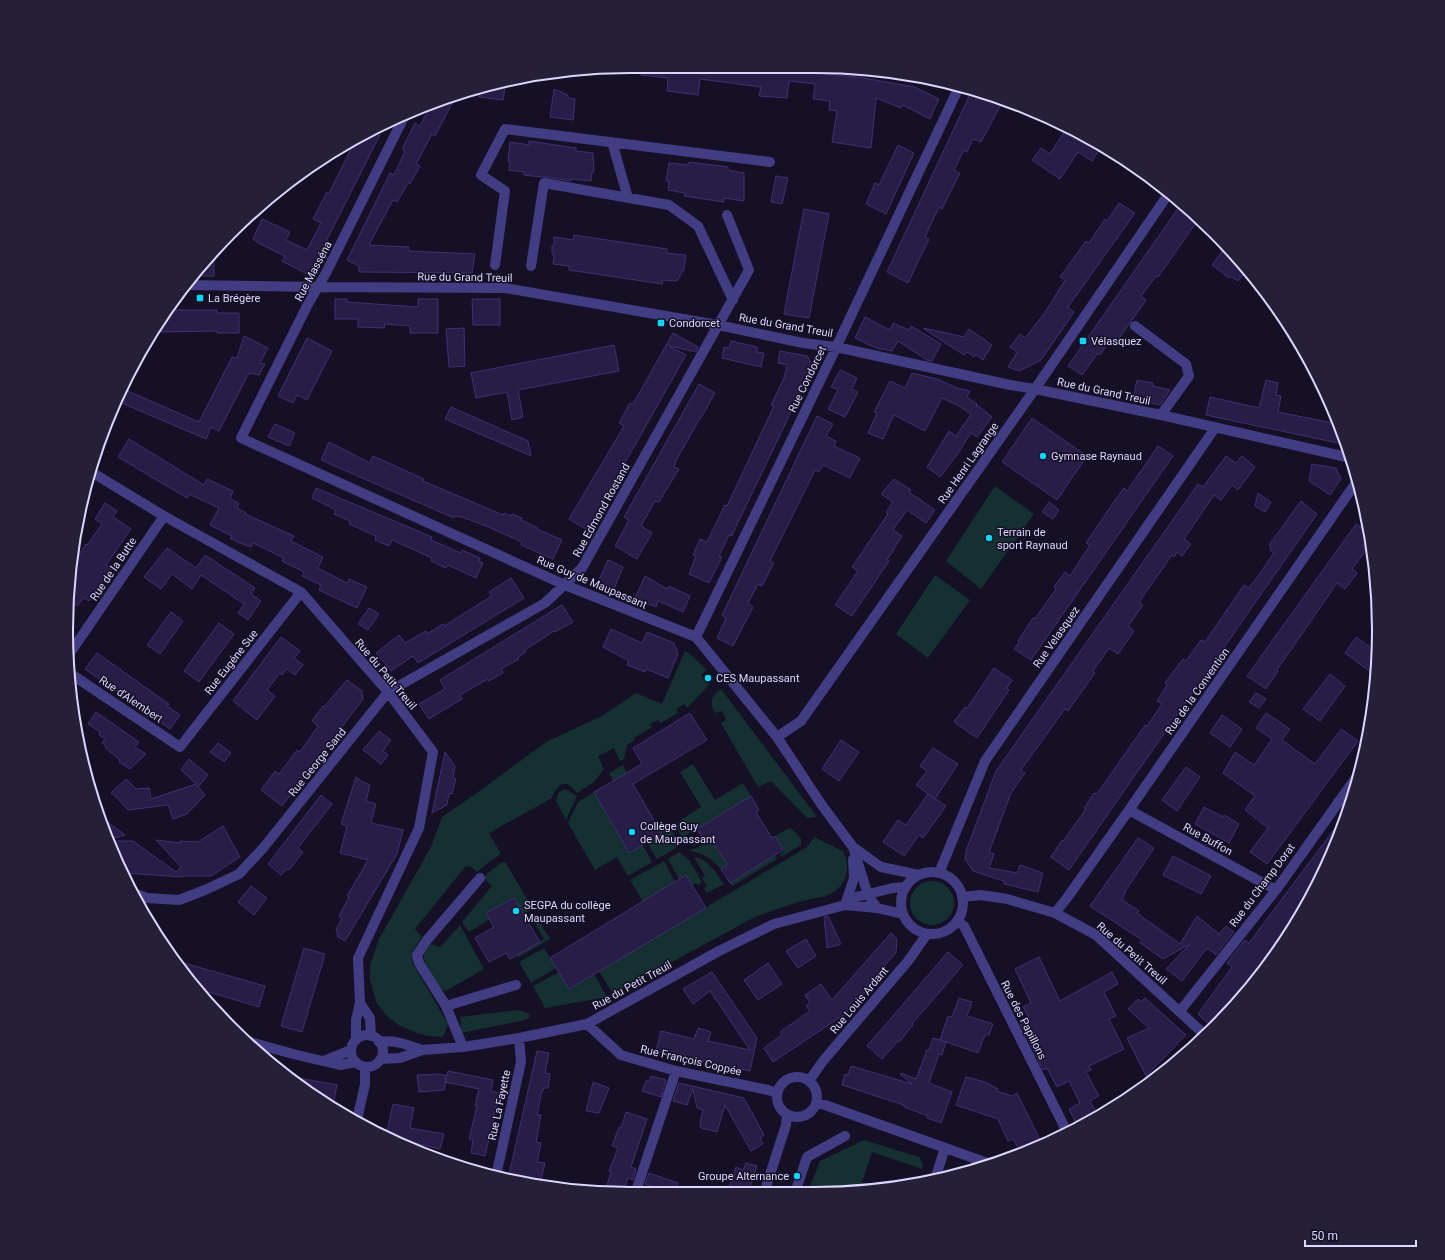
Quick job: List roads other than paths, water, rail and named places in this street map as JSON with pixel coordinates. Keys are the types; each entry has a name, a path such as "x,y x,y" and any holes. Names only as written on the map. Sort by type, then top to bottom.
{"street":[{"name":"Rue Condorcet","path":"696,637 957,92"},
{"name":"Rue Masséna","path":"241,438 401,122"},
{"path":"495,265 506,191 482,175 505,129 770,162"},
{"path":"612,142 628,198"},
{"path":"531,266 544,183 669,205 698,226 732,300"},
{"name":"Rue Henri Lagrange","path":"777,736 801,721 1035,389 1166,198"},
{"name":"Rue Edmond Rostand","path":"388,692 545,603 582,568 749,270 727,215"},
{"name":"Rue du Grand Treuil","path":"193,285 505,288 718,325 803,343 836,346 1010,385 1161,415 1343,455"},
{"path":"1135,326 1186,364 1189,376 1161,415"},
{"name":"Rue Velasquez","path":"939,873 985,761 1215,428"},
{"name":"Rue Guy de Maupassant","path":"241,438 565,585 696,637 777,736 821,804 853,847 881,867 919,875"},
{"name":"Rue du Petit Treuil","path":"96,475 164,516 301,592 388,692 433,752 419,828 358,958 360,1004 356,1020 354,1045"},
{"name":"Rue de la Convention","path":"1055,913 1129,810 1353,487"},
{"name":"Rue de la Butte","path":"73,648 164,516"},
{"name":"Rue Eugéne Sue","path":"180,747 301,592"},
{"name":"Rue d'Alembert","path":"75,677 180,747"},
{"name":"Rue George Sand","path":"141,896 147,898 179,900 239,874 264,848 388,692"},
{"name":"Rue du Champ Dorat","path":"1180,1011 1276,890 1349,787"},
{"path":"1338,802 1344,801"},
{"name":"Rue Buffon","path":"1129,810 1276,890"},
{"path":"844,905 854,878 853,847"},
{"name":"Rue Guy de Maupassant","path":"853,847 868,895 877,908"},
{"path":"929,872 939,873 954,881 959,888 962,897 962,909 957,921 944,932 928,934 920,932 907,921 903,914 902,900 906,887 911,880 919,875 929,872"},
{"path":"462,1047 446,1006 419,963 417,956 427,940 480,878"},
{"name":"Rue du Petit Treuil","path":"381,1058 400,1058 422,1050 462,1047 519,1038 587,1024 719,951 774,924 844,905 856,897 893,888 906,887"},
{"name":"Rue du Petit Treuil","path":"962,897 981,895 1007,899 1055,913 1096,935 1201,1031"},
{"name":"Rue du Petit Treuil","path":"844,905 877,908 903,914"},
{"name":"Rue des Papillons","path":"957,921 964,926 1065,1128"},
{"name":"Rue Louis Ardant","path":"809,1081 823,1061 908,961 928,934"},
{"path":"446,1006 516,985"},
{"name":"Rue du Petit Treuil","path":"360,1004 370,1018 375,1039 393,1041 422,1050"},
{"name":"Rue François Coppée","path":"587,1024 621,1055 676,1071 777,1093"},
{"path":"258,1044 324,1061 340,1065 374,1065 381,1058 383,1050 375,1039 363,1036 354,1045 324,1061"},
{"name":"Rue La Fayette","path":"497,1171 521,1062 519,1038"},
{"path":"354,1045 353,1059 360,1065 365,1084 358,1116"},
{"path":"637,1187 676,1071"},
{"path":"789,1078 803,1078 809,1081 816,1091 816,1103 810,1113 805,1116 793,1118 787,1116 778,1106 776,1100 779,1087 789,1078"},
{"path":"816,1103 982,1161"},
{"path":"766,1187 786,1126 787,1116"},
{"path":"797,1187 807,1157 845,1136"},
{"path":"937,1173 945,1148"}],"place":[{"name":"La Brégère","path":"200,298"},
{"name":"Condorcet","path":"661,323"},
{"name":"Vélasquez","path":"1083,341"},
{"name":"Gymnase Raynaud","path":"1043,456"},
{"name":"Terrain de sport Raynaud","path":"989,538"},
{"name":"CES Maupassant","path":"708,678"},
{"name":"Collège Guy de Maupassant","path":"632,832"},
{"name":"SEGPA du collège Maupassant","path":"516,911"},
{"name":"Groupe Alternance","path":"797,1176"}]}
